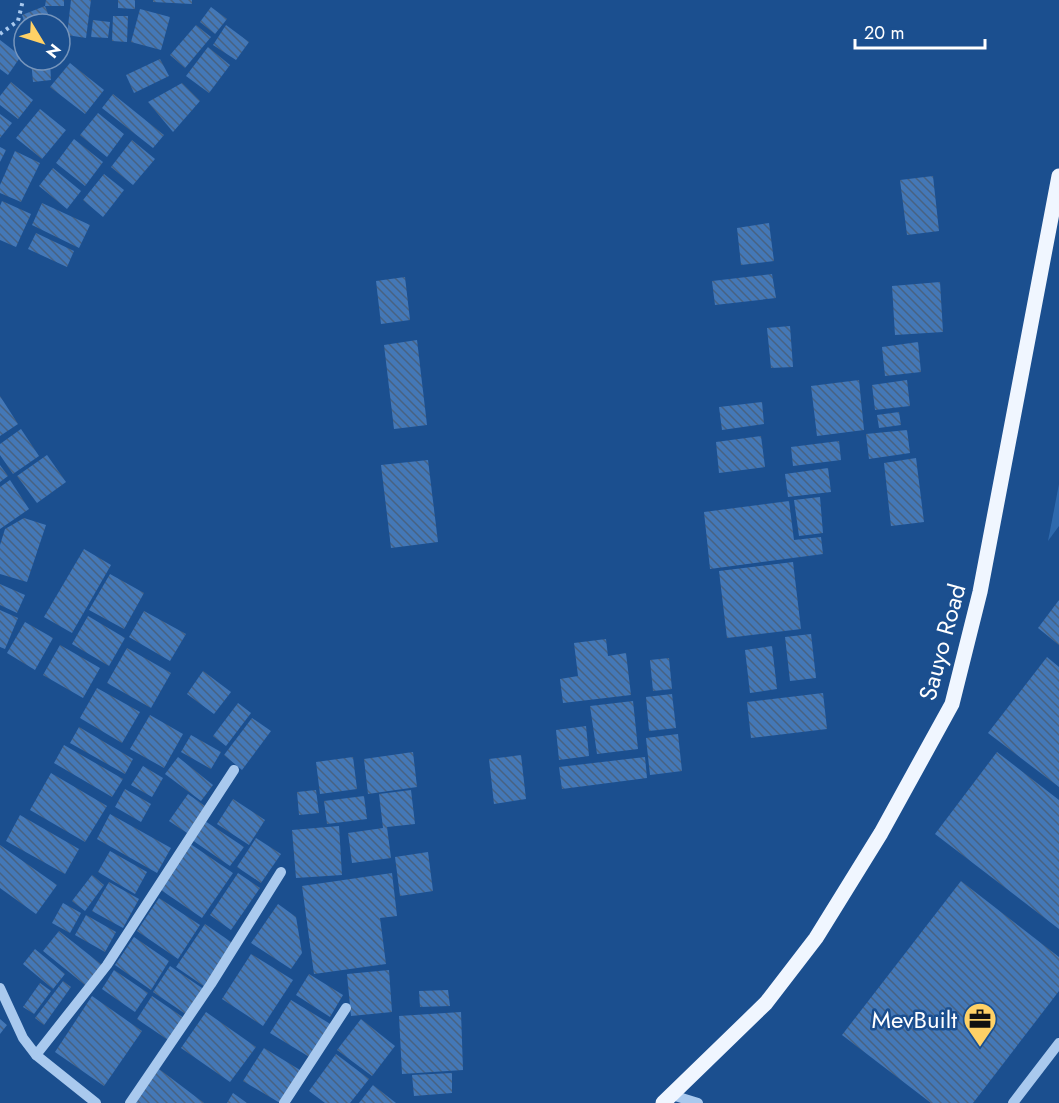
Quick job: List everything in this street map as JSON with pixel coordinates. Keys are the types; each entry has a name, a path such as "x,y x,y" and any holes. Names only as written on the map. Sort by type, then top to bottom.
{"main road":[{"name":"Sauyo Road","path":"667,1099 766,1003 816,938 881,834 952,704 980,592 1059,176"}],"street":[{"path":"36,1055 107,965 234,770"},
{"path":"130,1103 212,984 281,872"},
{"path":"0,988 23,1038 36,1055 96,1103"},
{"path":"284,1103 346,1008"},
{"path":"1013,1103 1059,1043"},
{"path":"667,1099 698,1103"}],"path":[{"path":"0,34 18,21 23,0"}],"shaded area":[{"path":"1059,484 1059,526 1048,541"}],"building":[{"path":"46,0 64,0 64,6 45,6"},
{"path":"71,0 91,0 86,38 72,36 72,12 70,12"},
{"path":"118,0 135,0 135,9 118,8"},
{"path":"153,0 192,0 192,4 153,2"},
{"path":"45,6 47,12 30,12"},
{"path":"211,7 227,19 215,34 200,22"},
{"path":"140,9 170,17 161,50 131,42"},
{"path":"113,16 128,16 127,42 112,41"},
{"path":"93,20 110,22 108,38 91,37"},
{"path":"196,25 211,37 185,68 170,55"},
{"path":"226,25 249,42 236,60 213,45"},
{"path":"0,40 12,49 12,69 8,75 0,69"},
{"path":"208,47 230,65 209,93 186,76"},
{"path":"160,59 169,76 134,93 126,75"},
{"path":"72,65 104,90 85,114 50,87 62,72 72,72"},
{"path":"32,72 51,72 51,80 33,82"},
{"path":"11,82 33,100 18,119 0,105 0,96"},
{"path":"182,83 200,101 173,132 148,102"},
{"path":"113,94 164,135 153,148 102,108"},
{"path":"40,109 66,130 42,159 16,138"},
{"path":"98,113 124,134 107,157 80,135"},
{"path":"0,114 12,123 0,138"},
{"path":"74,139 103,162 85,186 56,163"},
{"path":"132,140 155,159 133,185 111,167"},
{"path":"0,147 6,150 0,162"},
{"path":"15,151 40,163 21,202 0,193 0,185"},
{"path":"53,168 81,191 67,209 39,186"},
{"path":"104,174 124,190 103,217 83,200"},
{"path":"933,176 939,231 907,235 900,180"},
{"path":"2,201 31,214 16,247 0,240"},
{"path":"42,203 90,225 79,248 32,225"},
{"path":"769,223 774,261 741,265 737,228"},
{"path":"36,233 74,251 67,267 28,249"},
{"path":"772,274 776,298 715,305 712,281"},
{"path":"405,277 410,320 381,324 376,281"},
{"path":"940,282 943,332 895,335 892,286"},
{"path":"790,326 793,367 771,368 767,328"},
{"path":"417,340 427,425 394,429 384,345"},
{"path":"918,342 921,372 885,376 882,347"},
{"path":"859,380 864,430 817,436 811,386"},
{"path":"907,380 910,406 875,410 872,385"},
{"path":"0,396 18,424 0,436"},
{"path":"762,402 764,424 722,430 719,407"},
{"path":"899,412 901,425 879,428 877,415"},
{"path":"21,429 39,456 13,474 0,455 0,444"},
{"path":"907,430 910,453 869,459 866,434"},
{"path":"761,436 765,467 719,473 716,442"},
{"path":"839,441 841,460 793,466 791,447"},
{"path":"47,455 66,482 37,503 17,476"},
{"path":"916,458 924,522 891,526 884,463"},
{"path":"428,460 438,542 391,548 381,465"},
{"path":"0,465 8,476 0,482"},
{"path":"828,468 831,492 788,497 785,474"},
{"path":"10,480 29,509 0,529 0,487"},
{"path":"820,497 823,533 799,536 794,500"},
{"path":"789,501 794,540 821,537 823,554 710,569 704,512"},
{"path":"24,518 46,525 27,582 0,574 0,545 5,529"},
{"path":"84,549 111,565 72,633 44,617"},
{"path":"793,562 801,629 727,638 719,571"},
{"path":"110,574 144,593 124,629 89,610"},
{"path":"0,584 25,595 17,613 0,605"},
{"path":"1059,600 1059,645 1038,628"},
{"path":"0,610 18,618 5,649 0,647"},
{"path":"144,611 186,634 170,661 129,637"},
{"path":"88,616 125,638 109,666 72,644"},
{"path":"25,622 53,638 35,670 7,653"},
{"path":"811,634 816,678 790,681 785,637"},
{"path":"606,639 608,656 626,653 631,695 563,703 560,679 578,676 574,643"},
{"path":"60,645 100,668 83,698 43,675"},
{"path":"772,646 777,689 750,693 745,650"},
{"path":"127,648 171,673 151,708 107,683"},
{"path":"1047,657 1059,667 1059,787 988,733"},
{"path":"669,658 672,689 653,691 650,660"},
{"path":"203,671 231,692 214,714 187,694"},
{"path":"97,688 140,712 122,743 80,718"},
{"path":"823,693 827,729 751,738 747,702"},
{"path":"672,694 676,728 649,731 646,697"},
{"path":"633,701 638,749 597,754 590,706"},
{"path":"238,703 251,713 226,746 213,736"},
{"path":"150,715 183,734 164,768 130,749"},
{"path":"252,718 271,731 242,770 224,755"},
{"path":"586,726 589,756 559,760 556,730"},
{"path":"79,727 133,759 125,774 70,743"},
{"path":"678,734 682,771 650,775 646,738"},
{"path":"191,735 221,752 211,769 181,752"},
{"path":"64,745 123,779 112,797 54,763"},
{"path":"413,752 417,787 368,794 364,759"},
{"path":"997,752 1059,800 1059,929 935,834"},
{"path":"521,755 526,799 494,804 489,759"},
{"path":"178,757 213,785 201,801 165,774"},
{"path":"353,757 357,789 320,794 316,762"},
{"path":"645,757 647,778 562,789 559,767"},
{"path":"143,766 163,778 152,797 131,785"},
{"path":"51,773 107,806 85,842 30,810"},
{"path":"125,789 151,804 141,822 115,807"},
{"path":"316,790 319,813 299,815 297,792"},
{"path":"411,790 415,824 387,827 391,858 352,863 348,833 383,828 379,794"},
{"path":"188,794 205,806 187,833 169,821"},
{"path":"364,796 367,819 327,824 324,801"},
{"path":"233,799 265,820 249,845 217,824"},
{"path":"110,814 171,848 157,873 97,839"},
{"path":"20,815 79,849 65,874 6,841"},
{"path":"205,821 244,847 230,866 192,840"},
{"path":"339,826 342,875 296,878 292,830"},
{"path":"256,838 281,854 261,883 237,867"},
{"path":"189,843 233,873 202,918 158,888"},
{"path":"0,845 57,885 36,914 0,888"},
{"path":"110,851 147,872 135,894 98,872"},
{"path":"428,852 433,891 400,896 395,857"},
{"path":"238,873 260,888 231,930 210,915"},
{"path":"392,873 397,916 380,918 386,964 314,974 302,886"},
{"path":"92,875 104,885 85,911 72,901"},
{"path":"961,881 1059,957 1059,991 973,1103 931,1103 842,1035"},
{"path":"109,882 139,899 123,928 92,911"},
{"path":"159,898 200,925 178,959 137,931"},
{"path":"63,903 81,913 70,933 52,923"},
{"path":"278,904 296,917 302,953 291,969 251,943"},
{"path":"86,915 116,932 105,952 75,935"},
{"path":"205,924 234,944 205,987 176,967"},
{"path":"59,931 102,965 85,985 43,951"},
{"path":"134,937 169,961 151,990 115,965"},
{"path":"35,949 65,974 53,989 23,964"},
{"path":"251,954 293,980 263,1026 222,999"},
{"path":"170,966 205,990 187,1015 153,992"},
{"path":"114,970 148,993 135,1012 102,989"},
{"path":"389,970 392,1012 351,1016 347,974"},
{"path":"309,974 343,995 330,1017 296,995"},
{"path":"63,981 71,987 44,1025 35,1018"},
{"path":"40,983 51,991 34,1014 23,1007"},
{"path":"448,990 450,1006 420,1007 419,991"},
{"path":"92,996 142,1031 104,1086 55,1052"},
{"path":"152,996 184,1018 168,1040 137,1019"},
{"path":"291,1000 332,1025 311,1058 270,1033"},
{"path":"206,1012 256,1047 230,1082 181,1048"},
{"path":"461,1012 463,1070 402,1074 399,1016"},
{"path":"0,1019 7,1025 0,1034"},
{"path":"361,1019 395,1046 372,1076 337,1050"},
{"path":"264,1048 300,1070 280,1103 243,1081"},
{"path":"336,1054 369,1079 350,1103 325,1103 309,1091"},
{"path":"159,1069 204,1103 134,1103"},
{"path":"452,1073 452,1093 414,1096 412,1075"},
{"path":"373,1085 396,1103 359,1103"},
{"path":"233,1093 247,1103 227,1103"}],"place":[{"name":"MevBuilt","path":"980,1048"}]}
